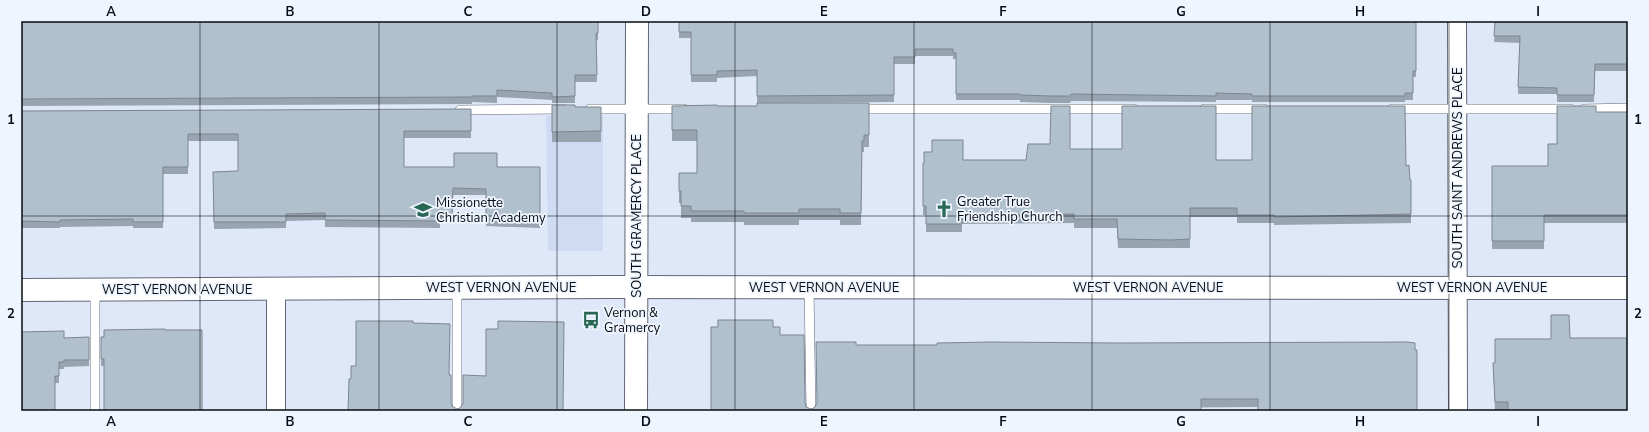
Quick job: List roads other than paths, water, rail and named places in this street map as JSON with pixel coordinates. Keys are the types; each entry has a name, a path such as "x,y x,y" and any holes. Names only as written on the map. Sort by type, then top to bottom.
{"main road":[{"name":"SOUTH GRAMERCY PLACE","path":"636,411 637,21"},
{"name":"WEST VERNON AVENUE","path":"21,290 637,288 1628,288"}],"street":[{"name":"SOUTH SAINT ANDREWS PLACE","path":"1457,21 1458,411"},
{"path":"276,289 276,411"}],"lane":[{"path":"1386,109 1458,110 1628,108"},
{"path":"452,110 692,109"},
{"path":"844,109 1147,109"},
{"path":"1195,109 1275,109"},
{"path":"809,288 811,411"},
{"path":"457,289 457,411"},
{"path":"95,290 95,411"}],"place":[{"name":"Greater True Friendship Church","path":"944,209"},
{"name":"Missionette Christian Academy","path":"423,210"},
{"name":"Vernon & Gramercy","path":"591,320"}]}
